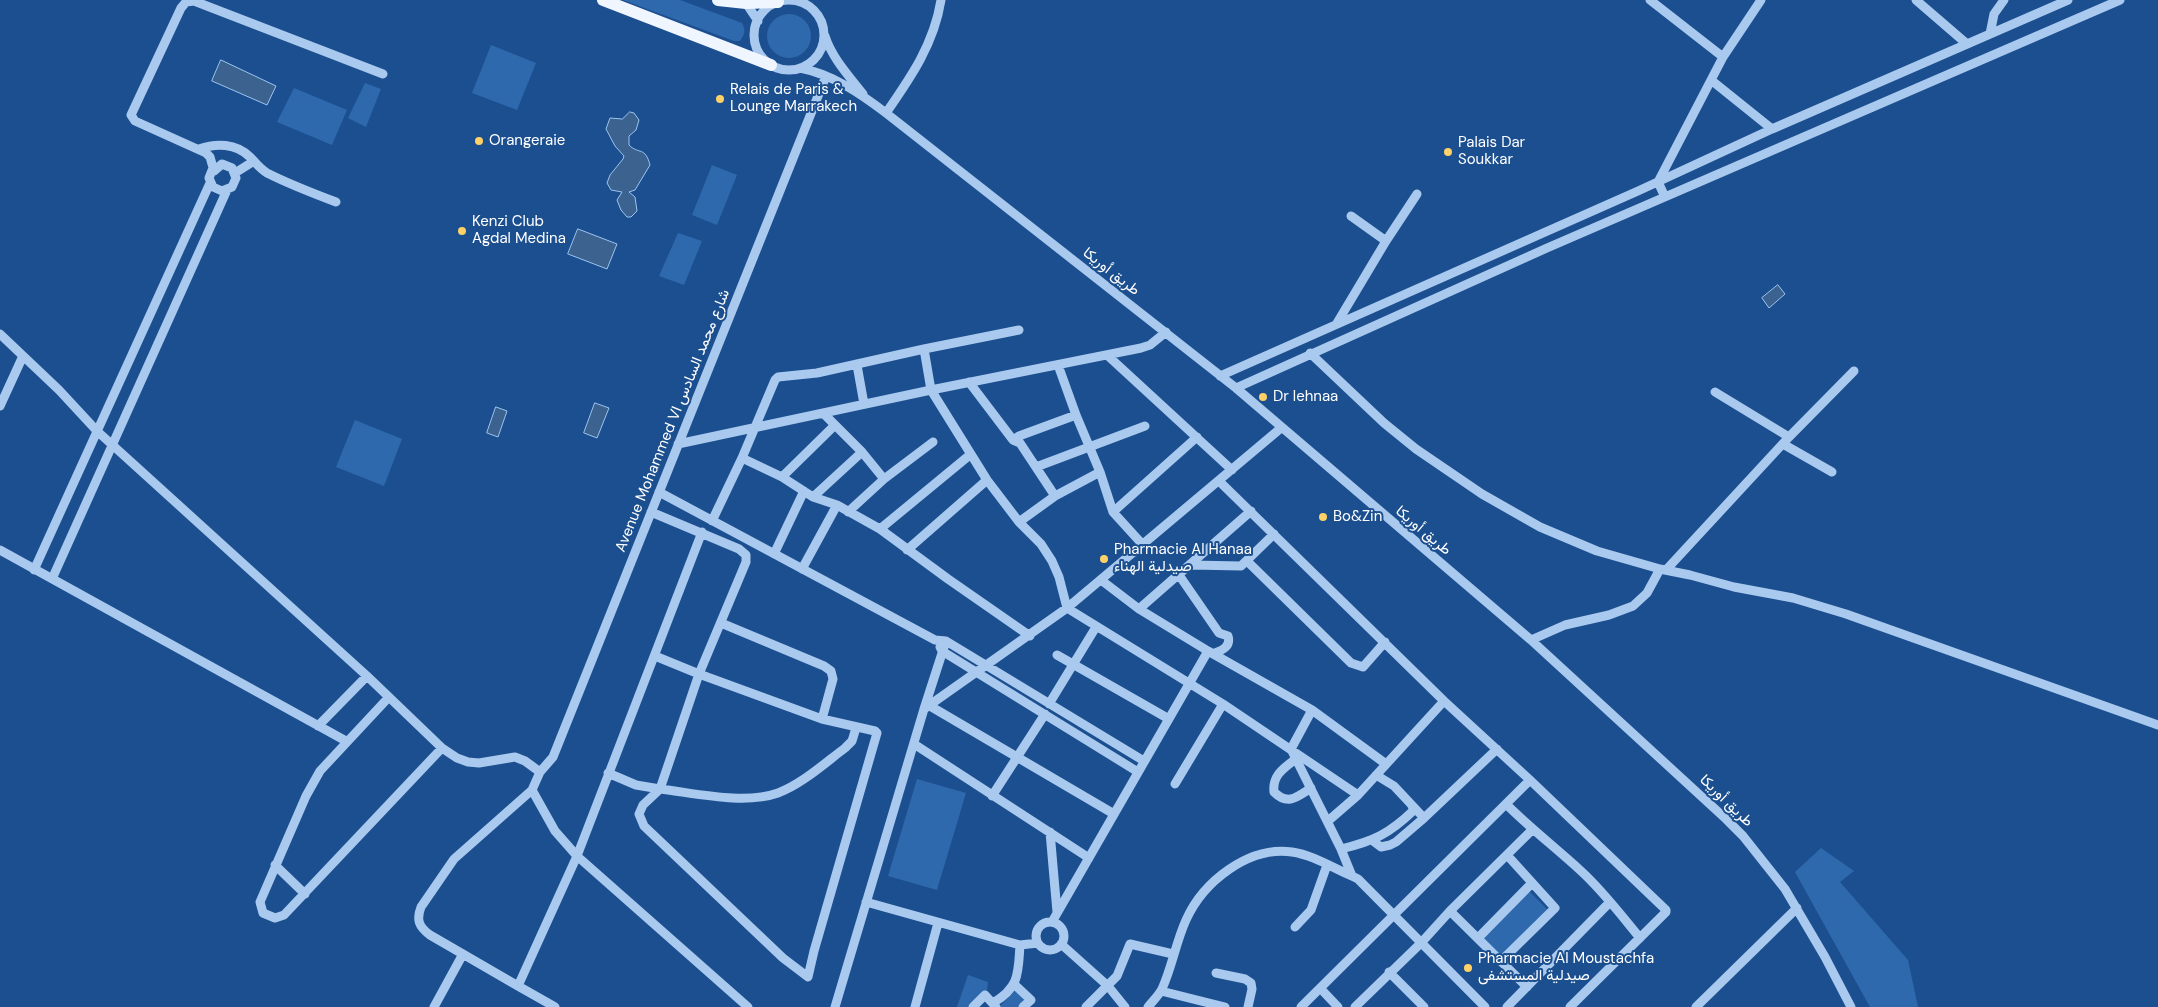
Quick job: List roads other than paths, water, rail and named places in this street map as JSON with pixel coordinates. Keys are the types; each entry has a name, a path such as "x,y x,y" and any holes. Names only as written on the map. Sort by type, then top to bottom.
{"main road":[{"path":"604,0 771,65"},
{"path":"718,0 786,1"}],"street":[{"path":"886,113 911,77 928,47 938,17 941,0"},
{"path":"1650,0 1723,57"},
{"path":"1658,182 1723,57 1762,0"},
{"path":"1916,0 1967,44"},
{"path":"1990,34 1994,14 2004,0"},
{"path":"1220,376 1638,191 1772,129 2068,0"},
{"path":"1236,388 1310,353 1665,197 2120,0"},
{"path":"214,171 210,157 199,149 135,120 131,115 181,8 186,2 194,1 383,74"},
{"path":"745,1 758,21"},
{"path":"786,1 803,3 813,10 820,20 824,32 819,53 811,62 800,68 784,70 771,65 761,56 755,44 754,31 758,21 767,8 786,1"},
{"name":"طريق أوريكا","path":"824,32 829,48 866,98"},
{"name":"طريق أوريكا","path":"800,68 816,71 866,98 1166,332 1236,388 1530,640 1726,819 1768,867 1797,908 1851,1007"},
{"name":"Avenue Mohammed VI شارع محمد السادس","path":"532,790 540,772 553,757 826,76"},
{"path":"1711,80 1772,129"},
{"path":"199,149 212,144 224,145 243,151 261,169 293,186 336,202"},
{"path":"235,172 254,161"},
{"path":"52,579 227,190 235,183 235,172 232,168 222,164 214,171"},
{"path":"34,570 210,183 210,173 213,168 214,171"},
{"path":"1658,182 1665,197"},
{"path":"210,183 217,190 227,190"},
{"path":"1638,191 1644,207"},
{"path":"1337,323 1386,241 1417,194"},
{"path":"1351,216 1386,241"},
{"path":"162,290 179,298"},
{"path":"712,521 778,377 817,373 1019,330"},
{"path":"678,444 1107,355 1146,346 1166,332"},
{"path":"0,334 97,431 390,697 442,748 456,758 468,762 515,757 525,761 540,772"},
{"path":"924,349 931,390 986,480 1019,522 1041,544 1052,561 1059,577 1067,608 1223,704 1358,795"},
{"path":"1310,353 1384,423 1416,449 1482,494 1540,527 1597,551 1663,570 1734,587 1793,598 1846,614 2158,725"},
{"path":"1107,355 1232,470"},
{"path":"0,406 23,356"},
{"path":"857,365 864,404"},
{"path":"1058,365 1076,415 1100,472 1113,512 1143,545"},
{"path":"1530,640 1565,625 1609,615 1633,606 1647,593 1663,570 1854,371"},
{"path":"970,382 1013,440 1020,443 1055,496"},
{"path":"1714,392 1832,472"},
{"path":"823,413 862,452 884,479"},
{"path":"1013,440 1019,436 1076,415"},
{"path":"782,477 835,426"},
{"path":"1036,467 1145,426"},
{"path":"927,708 1067,608 1281,428"},
{"path":"1113,512 1197,437"},
{"path":"848,512 884,479 933,442"},
{"path":"813,497 862,452"},
{"path":"880,529 971,454"},
{"path":"742,458 782,477 813,497 836,505 880,529 1030,636"},
{"path":"1019,522 1055,496 1100,472"},
{"path":"907,550 986,480"},
{"path":"1219,481 1444,701 1666,910 1570,1007"},
{"path":"774,554 804,491"},
{"path":"659,492 935,640 946,641 1144,761"},
{"path":"802,569 836,505"},
{"path":"1139,609 1251,511"},
{"path":"651,512 739,548 746,555 746,562 699,674 660,789 640,810 640,820 644,826 783,958 808,977 878,735 875,731 822,719 699,674 655,656"},
{"path":"518,986 577,856 702,532"},
{"path":"1191,565 1238,566 1247,561 1274,534"},
{"path":"0,550 346,741"},
{"path":"1247,561 1351,664 1363,667 1385,642"},
{"path":"1052,922 1189,684 1211,652 1229,643 1228,636 1219,633 1179,575"},
{"path":"1101,580 1139,609 1312,710 1386,764"},
{"path":"721,622 824,666 831,671 833,679 822,719"},
{"path":"1049,704 1096,626"},
{"path":"935,640 942,651 1138,772"},
{"path":"835,1007 946,641"},
{"path":"1057,655 1168,719"},
{"path":"318,726 367,676"},
{"path":"390,697 346,741 320,772 275,864 260,902 263,913 275,918 284,916 442,748"},
{"path":"1328,821 1358,795 1444,701"},
{"path":"1175,784 1223,704"},
{"path":"927,708 1018,757 1114,814"},
{"path":"1292,749 1312,710"},
{"path":"992,796 1045,714"},
{"path":"608,773 641,786 660,789 745,798 764,797 779,792 799,781 845,748 852,741 856,728"},
{"path":"914,744 1089,858"},
{"path":"1292,749 1341,848 1352,876"},
{"path":"1373,840 1380,847 1390,845 1424,818 1497,749"},
{"path":"1297,758 1278,772 1273,784 1274,792 1279,798 1289,800 1296,799 1311,788"},
{"path":"1376,776 1394,786 1424,818"},
{"path":"1300,1007 1530,780"},
{"path":"554,1007 422,929 418,923 421,907 454,858 532,790 555,832 577,856 748,1007"},
{"path":"1506,804 1532,830 1582,872 1640,938"},
{"path":"1341,848 1373,840 1388,832 1414,810 1412,806"},
{"path":"1354,1007 1389,972 1421,944 1450,911 1532,830"},
{"path":"1050,832 1057,913"},
{"path":"1148,1007 1161,991 1173,954 1191,911 1208,890 1234,866 1248,858 1280,851 1299,854 1358,879 1485,1007"},
{"path":"1501,961 1554,909 1507,855"},
{"path":"275,864 305,894"},
{"path":"1295,927 1311,910 1327,865"},
{"path":"1478,938 1532,883"},
{"path":"866,902 1020,944 1038,943"},
{"path":"1507,1007 1610,902"},
{"path":"1696,1007 1797,908"},
{"path":"1450,911 1527,987"},
{"path":"1052,922 1059,925 1063,930 1064,937 1061,944 1049,950 1042,948 1036,936 1038,928 1044,923 1052,922"},
{"path":"915,1007 938,923"},
{"path":"973,1007 985,995 995,1005 1014,985 1020,944"},
{"path":"1061,944 1108,986 1125,1007"},
{"path":"1086,1007 1117,976 1130,944 1173,954"},
{"path":"434,1007 463,954"},
{"path":"1389,972 1424,1007"},
{"path":"1216,973 1245,979 1251,983 1252,989 1248,1007"},
{"path":"1014,985 1030,1000 1023,1007"},
{"path":"1320,988 1338,1007"},
{"path":"1161,991 1225,1007"},
{"path":"1409,1007 1416,1000"}],"place":[{"name":"Relais de Paris & Lounge Marrakech","path":"720,99"},
{"name":"Orangeraie","path":"479,141"},
{"name":"Palais Dar Soukkar","path":"1448,152"},
{"name":"Kenzi Club Agdal Medina","path":"462,231"},
{"name":"Dr lehnaa","path":"1263,397"},
{"name":"Bo&Zin","path":"1323,517"},
{"name":"Pharmacie Al Hanaa صيدلية الهناء","path":"1104,559"},
{"name":"Pharmacie Al Moustachfa صيدلية المستشفى","path":"1468,968"}]}
